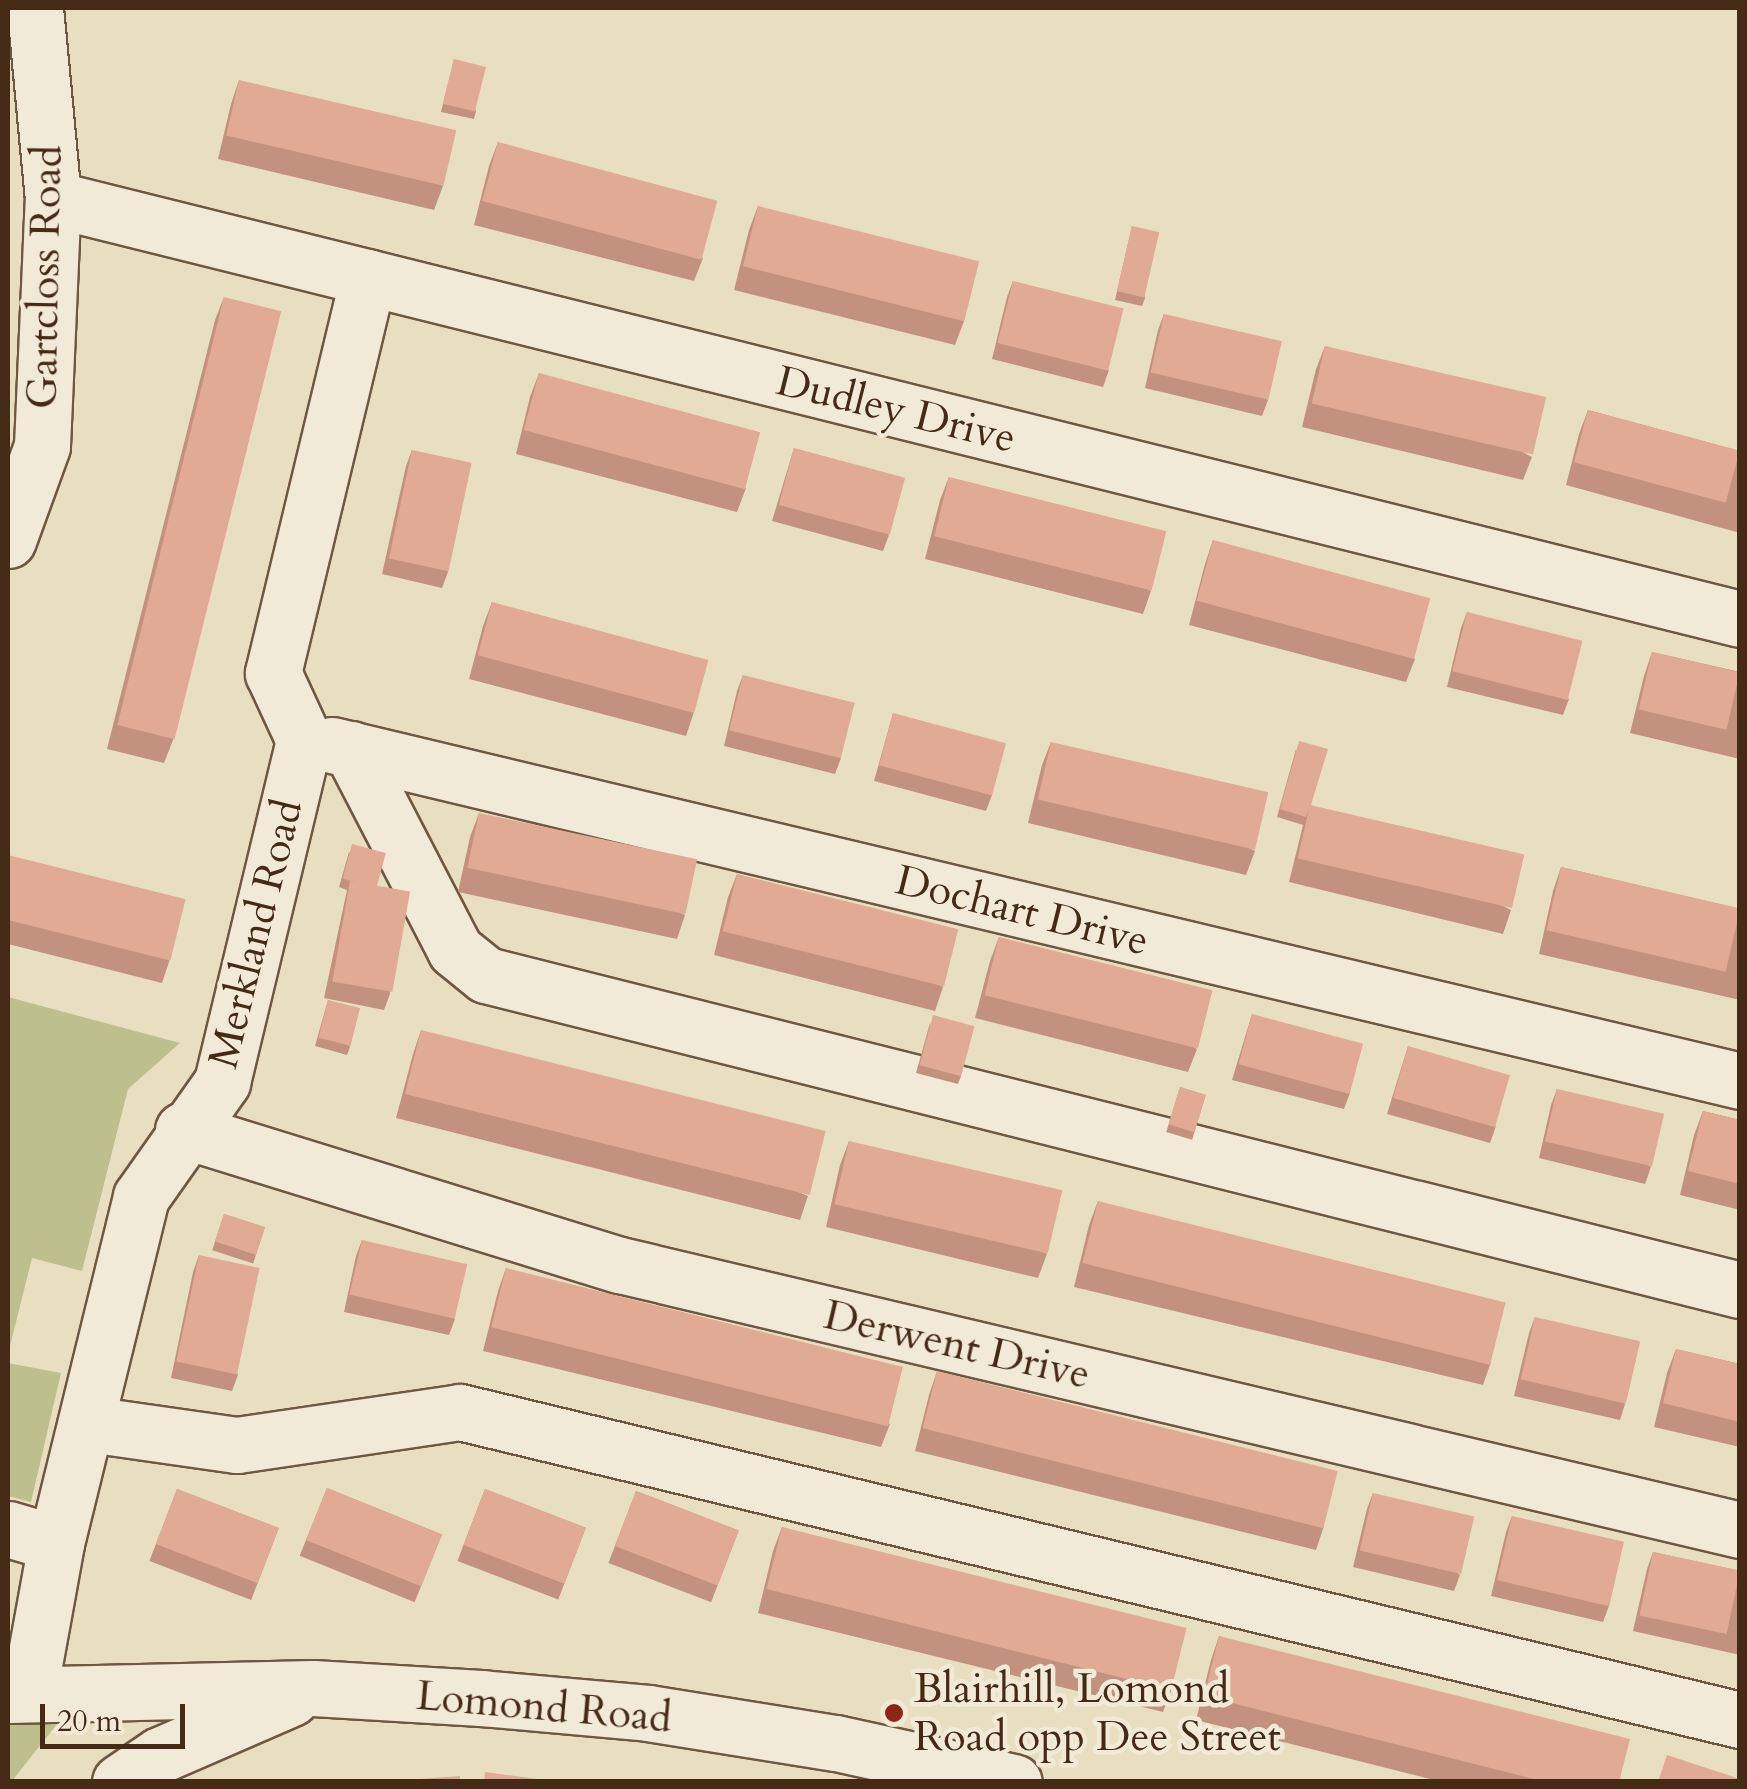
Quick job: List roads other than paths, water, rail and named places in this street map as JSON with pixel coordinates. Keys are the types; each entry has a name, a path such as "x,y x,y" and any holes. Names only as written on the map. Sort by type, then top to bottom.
{"street":[{"name":"Gartcloss Road","path":"8,540 42,446 53,199 35,8"},
{"name":"Dudley Drive","path":"53,199 1740,619"},
{"name":"Merkland Road","path":"18,1693 32,1536 89,1424 141,1198 183,1130 222,1082 328,744 273,673 368,277"},
{"name":"Dochart Drive","path":"328,744 1740,1081"},
{"path":"328,744 455,950 486,975 1740,1290"},
{"name":"Derwent Drive","path":"183,1130 620,1265 1740,1530"},
{"path":"89,1424 237,1445 460,1412 1740,1720"},
{"path":"120,1782 160,1755 312,1688"},
{"name":"Lomond Road","path":"18,1693 312,1688 648,1714 836,1743 1014,1782"}],"place":[{"name":"Blairhill, Lomond Road opp Dee Street","path":"894,1713"}]}
